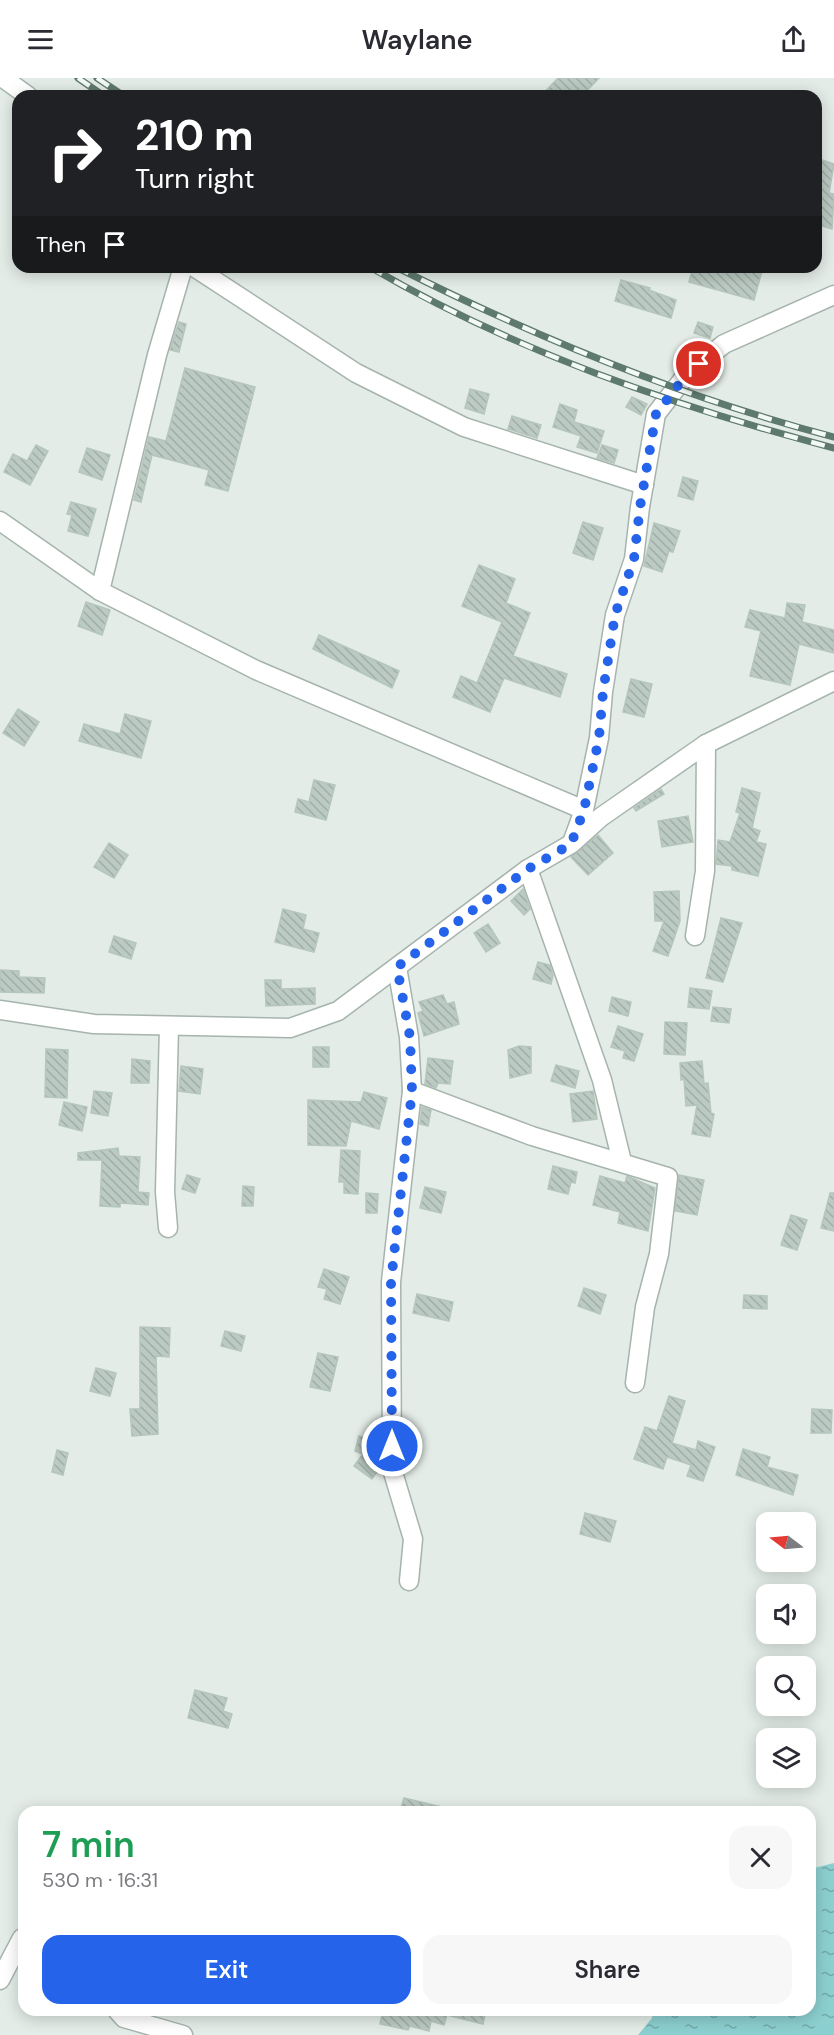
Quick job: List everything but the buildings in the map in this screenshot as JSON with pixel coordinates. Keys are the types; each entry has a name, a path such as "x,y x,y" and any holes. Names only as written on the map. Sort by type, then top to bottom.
{"street":[{"path":"3,78 20,90"},
{"path":"100,591 157,355 181,273"},
{"path":"203,273 356,373 464,427 644,485"},
{"path":"571,844 584,810 599,738 603,692 615,615 634,559 656,414 687,374 724,344 834,295"},
{"path":"0,521 100,591 256,670 584,810"},
{"path":"0,1010 94,1024 290,1028 338,1011 528,869 571,844 601,817 706,744 834,681"},
{"path":"695,936 705,871 706,744"},
{"path":"528,869 602,1080 622,1162"},
{"path":"397,967 410,1037 412,1091 391,1282 392,1469 413,1539 409,1581"},
{"path":"168,1228 165,1192 169,1026"},
{"path":"412,1091 532,1136 668,1177 659,1254 645,1307 635,1383"},
{"path":"0,1980 18,1946"},
{"path":"122,2016 183,2035"}],"water":[{"path":"834,1863 834,2035 638,2035 652,2016 816,2016 816,1868"}],"railway":[{"path":"78,78 95,90"},
{"path":"97,78 115,90"},
{"path":"381,273 481,325 596,373 714,414 834,448"},
{"path":"408,273 502,318 610,364 721,404 834,437"}],"route":[{"path":"392,1446 391,1282 412,1091 410,1037 397,967 528,869 571,844 584,810 599,738 603,692 615,615 634,559 640,507 656,414 687,374 699,364"}]}
